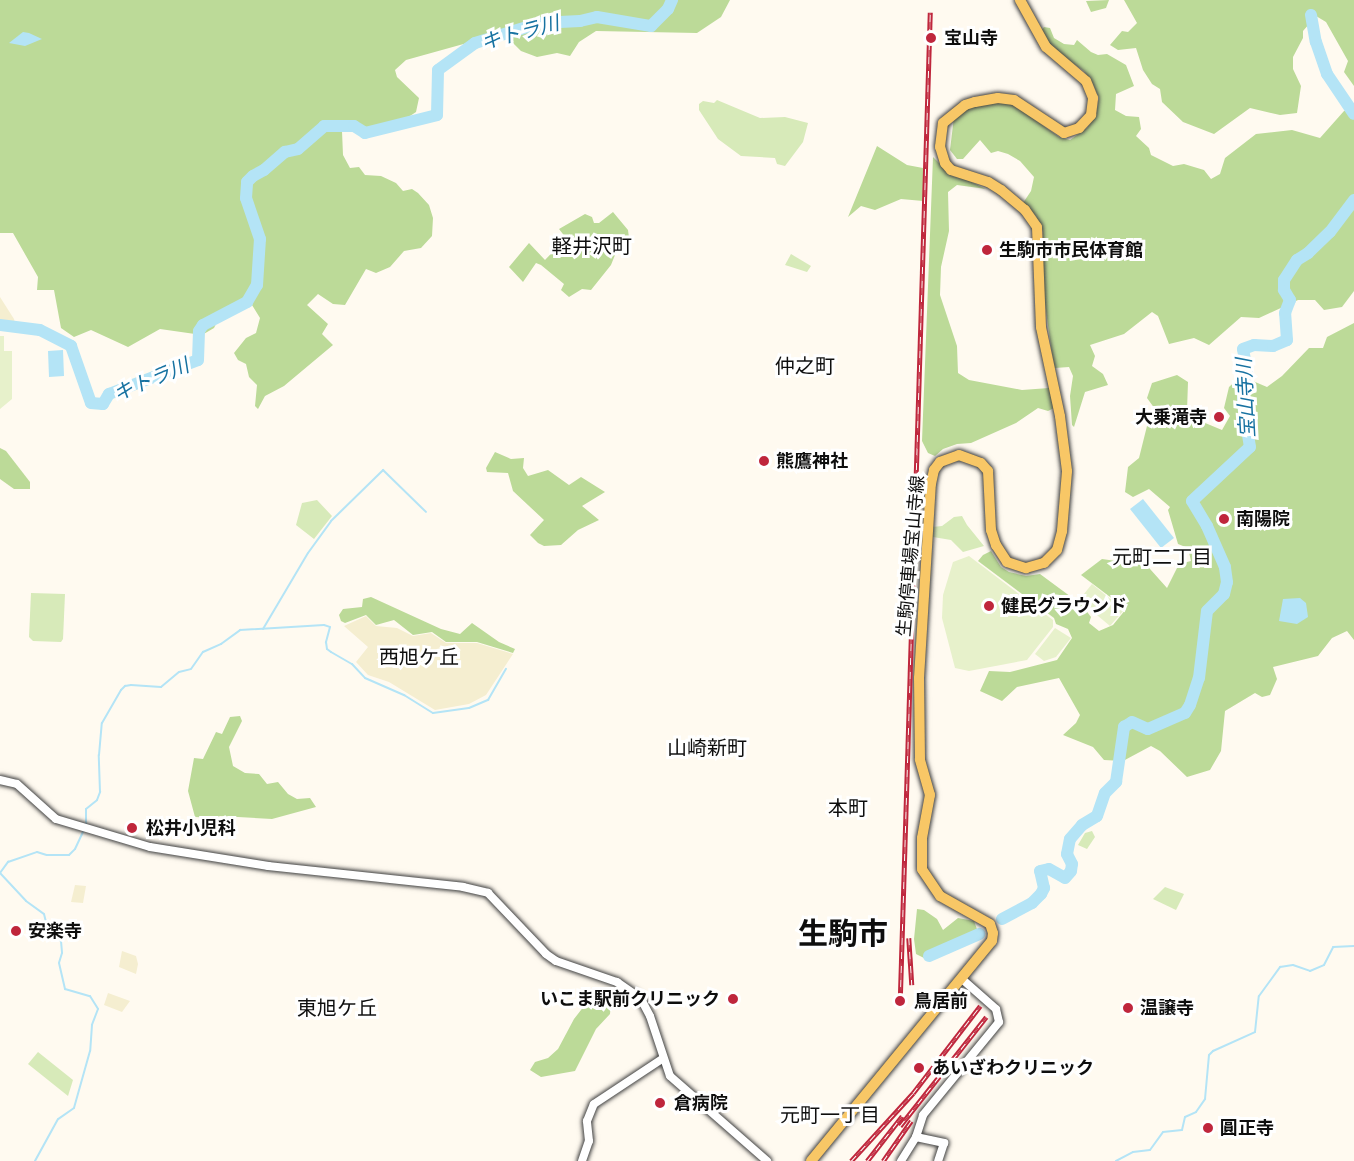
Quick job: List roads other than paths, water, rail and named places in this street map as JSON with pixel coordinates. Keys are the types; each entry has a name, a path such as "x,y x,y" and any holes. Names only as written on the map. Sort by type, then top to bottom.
{"main road":[{"name":"生駒停車場宝山寺線","path":"811,1161 933,1010 990,945 993,933 983,919 958,908 940,896 926,878 921,859 930,795 920,759 918,712 920,632 931,484 934,470 949,457 959,455 981,463 989,477 990,523 1000,555 1016,566 1035,567 1052,557 1059,544 1068,471 1060,416 1041,327 1037,227 1025,210 1001,190 951,170 941,154 940,130 948,117 965,105 998,98 1014,100 1055,129 1071,132 1079,128 1091,115 1093,98 1086,81 1046,47 1020,0"}],"street":[{"path":"0,780 17,783 52,816 95,832 150,847 199,856 481,890 494,897 546,954 556,961 617,982 641,999 650,1017 662,1059 670,1076 767,1161"},
{"path":"901,1161 916,1137 923,1115 999,1022 996,1010 962,979"},
{"path":"582,1161 589,1141 587,1120 594,1104 662,1059"},
{"path":"916,1137 944,1143 938,1161"}],"water":[{"path":"23,32 42,39 25,46 9,43"},
{"path":"63,350 64,376 49,377 48,351"},
{"path":"1143,499 1174,538 1161,548 1130,509"},
{"path":"1300,598 1306,603 1308,617 1297,624 1279,621 1283,599"}],"waterway":[{"name":"キトラ川","path":"0,325 40,330 71,346 91,403 103,404 109,394 198,360 199,331 203,325 247,302 257,285 260,239 246,198 247,182 253,176 285,152 298,149 324,126 354,126 365,133 437,115 438,70 475,43 540,23 580,21 597,17 651,26 668,9 672,0"},
{"name":"宝山寺川","path":"1311,15 1316,42 1327,74 1354,114"},
{"name":"宝山寺川","path":"1002,919 1032,903 1041,894 1044,888 1040,871 1049,869 1065,878 1071,871 1072,864 1067,854 1070,839 1082,825 1097,816 1105,793 1116,782 1124,727 1132,722 1148,729 1185,713 1190,705 1199,678 1207,611 1224,594 1227,582 1225,567 1207,526 1192,501 1250,447 1243,405 1243,389 1247,370 1243,349 1254,345 1273,346 1287,340 1285,313 1290,300 1284,290 1284,280 1297,260 1330,232 1354,200"},
{"path":"263,629 308,553 331,521 383,470 426,512"},
{"path":"86,824 86,809 97,800 100,792 99,755 102,723 121,690 131,685 161,687 179,672 191,669 203,652 221,644 240,630 324,625 330,627 326,642 327,649 352,664 365,678 404,695 433,713 469,708 488,700 506,669"},
{"path":"0,873 8,862 37,852 47,855 69,855 75,849 84,830"},
{"path":"0,873 26,901 44,914 49,934 61,941 62,953 59,963 65,989 90,996 98,1009 92,1025 90,1051 74,1108 58,1119 35,1161"},
{"name":"宝山寺川","path":"929,956 979,934"},
{"path":"1116,1161 1133,1152 1150,1150 1163,1132 1182,1130 1185,1117 1196,1112 1205,1099 1209,1055 1255,1032 1259,996 1280,967 1293,965 1310,971 1324,965 1333,947 1354,946"}],"railway":[{"path":"900,1001 930,12"},
{"path":"909,938 912,985"},
{"path":"851,1161 913,1093 980,1006"},
{"path":"900,1126 986,1017"},
{"path":"867,1161 902,1116"},
{"path":"883,1161 911,1121"}],"place":[{"name":"宝山寺","path":"931,38"},
{"name":"生駒市市民体育館","path":"987,250"},
{"name":"大乗滝寺","path":"1219,417"},
{"name":"熊鷹神社","path":"764,461"},
{"name":"南陽院","path":"1224,519"},
{"name":"健民グラウンド","path":"989,606"},
{"name":"松井小児科","path":"132,828"},
{"name":"安楽寺","path":"16,931"},
{"name":"いこま駅前クリニック","path":"733,999"},
{"name":"鳥居前","path":"900,1001"},
{"name":"温譲寺","path":"1128,1008"},
{"name":"あいざわクリニック","path":"919,1068"},
{"name":"倉病院","path":"660,1103"},
{"name":"圓正寺","path":"1208,1128"}],"district":[{"name":"軽井沢町","path":"592,246"},
{"name":"仲之町","path":"805,366"},
{"name":"元町二丁目","path":"1162,557"},
{"name":"西旭ケ丘","path":"419,657"},
{"name":"山崎新町","path":"707,748"},
{"name":"本町","path":"848,808"},
{"name":"生駒市","path":"843,934"},
{"name":"東旭ケ丘","path":"337,1008"},
{"name":"元町一丁目","path":"830,1115"}]}
